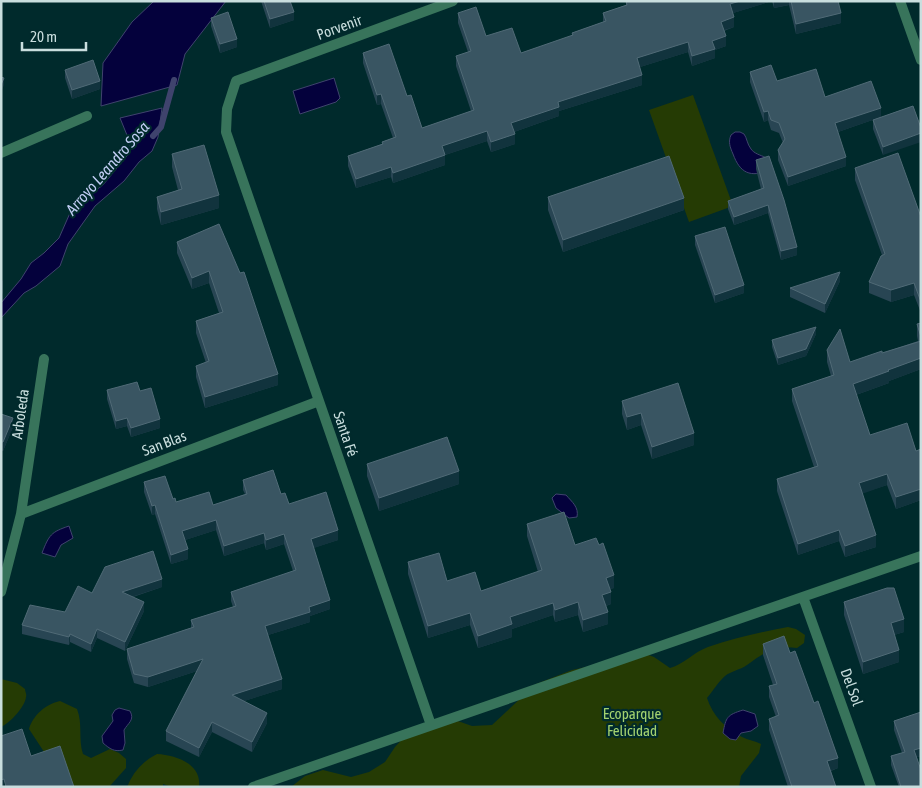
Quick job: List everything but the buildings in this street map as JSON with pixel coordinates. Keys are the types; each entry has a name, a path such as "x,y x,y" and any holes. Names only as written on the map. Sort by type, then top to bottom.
{"street":[{"name":"Porvenir","path":"236,81 453,1"},
{"path":"900,1 921,60"},
{"name":"Santa Fé","path":"236,81 227,109 226,132 430,725"},
{"path":"1,152 87,116"},
{"name":"Arboleda","path":"1,592 21,514 44,358"},
{"name":"San Blas","path":"21,514 319,401"},
{"path":"253,787 921,556"},
{"name":"Del Sol","path":"804,596 871,787"}],"green space":[{"path":"693,95 733,206 689,222 649,110"},
{"name":"Ecoparque Felicidad","path":"788,627 796,629 805,635 804,643 797,648 782,648 765,653 744,667 725,676 707,698 716,716 730,730 761,744 759,753 741,776 739,787 291,787 305,776 323,770 351,777 369,772 385,762 408,733 455,720 472,726 492,725 536,684 572,670 646,654 670,668 708,647"},
{"path":"1,679 17,683 25,689 26,695 20,710 1,727"},
{"path":"60,701 77,709 80,720 83,754 91,758 110,749 126,759 126,768 109,787 59,787 54,767 29,729 41,711"},
{"path":"157,754 172,756 186,762 196,772 199,779 199,787 172,787 163,784 163,787 127,787 132,776 139,768"}],"shaded area":[{"path":"154,1 226,1 185,54 177,85 101,106 103,63 132,22"},
{"path":"334,78 340,98 336,102 300,114 293,91"},
{"path":"162,108 158,137 152,151 139,162 124,181 95,206 68,244 60,266 36,286 24,293 1,318 1,303 21,279 31,263 59,238 70,213 80,202 103,185 130,152 129,140 120,118"},
{"path":"735,132 744,134 751,149 768,159 771,165 770,170 757,174 747,172 739,166 730,144 731,135"},
{"path":"556,494 566,495 573,502 576,507 577,517 569,518 556,508 552,498"},
{"path":"69,526 73,538 61,545 55,557 42,553 51,535"},
{"path":"119,708 130,711 132,717 124,730 125,743 123,750 117,751 103,743 102,736 113,721 112,715 115,710"},
{"path":"743,710 755,714 758,726 751,731 741,733 736,740 730,739 723,733 726,720 730,715"}],"waterway":[{"name":"Arroyo Leandro Sosa","path":"153,136 161,127 174,80"}]}
